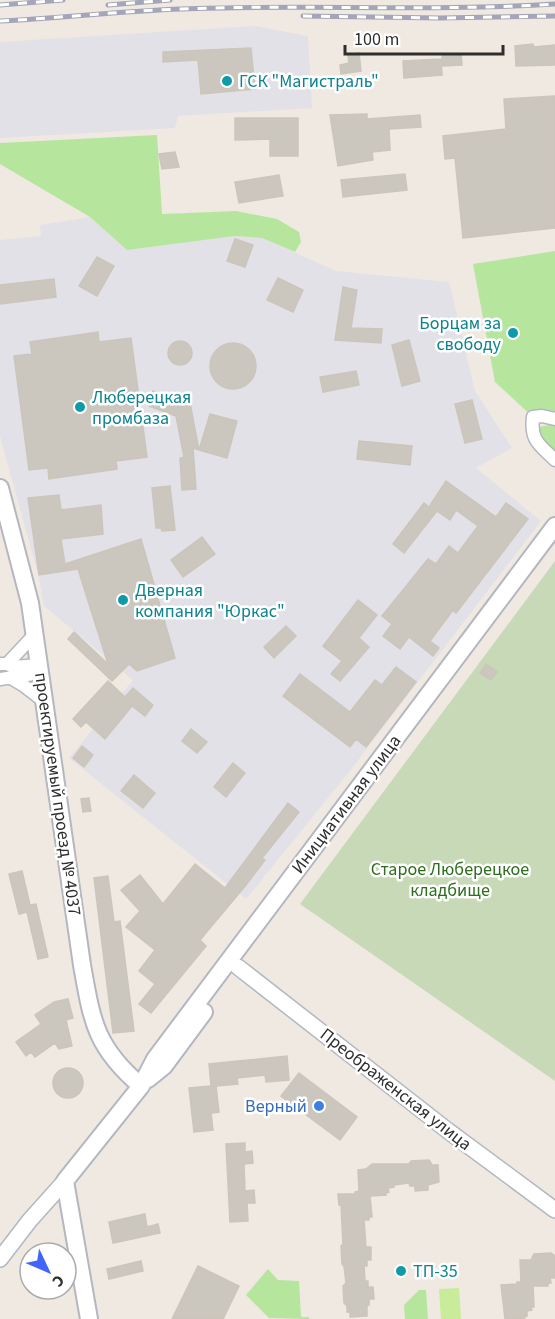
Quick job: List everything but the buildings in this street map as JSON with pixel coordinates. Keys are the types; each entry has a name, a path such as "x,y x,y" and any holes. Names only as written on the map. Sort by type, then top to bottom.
{"main road":[{"name":"проектируемый проезд № 4037","path":"0,488 28,592 82,965 92,1015 106,1050 115,1062 141,1086"},
{"name":"Инициативная улица","path":"141,1086 154,1059 555,526"},
{"name":"Инициативная улица","path":"65,1182 141,1086 164,1066 555,543"},
{"path":"65,1182 89,1319"}],"street":[{"path":"555,419 542,416 533,417 532,429 538,444 555,460"},
{"path":"3,664 35,634"},
{"path":"3,664 40,669"},
{"path":"5,679 40,669"},
{"path":"5,679 24,685 45,702"},
{"name":"Преображенская улица","path":"238,967 447,1131 555,1210"},
{"path":"0,1259 30,1220 65,1182"}],"shaded area":[{"path":"255,26 308,36 312,108 178,116 175,128 0,138 0,42"},
{"path":"90,217 127,250 235,236 262,238 336,271 449,282 475,391 512,448 476,468 541,521 353,767 246,899 69,758 133,680 44,606 39,578 0,436 0,240 41,236 40,225"}],"green space":[{"path":"157,135 162,214 236,211 277,219 299,232 301,242 295,252 262,238 235,236 127,250 90,217 0,164 0,143"},
{"path":"555,251 555,419 533,417 495,382 473,264"},
{"path":"554,424 555,454 540,439 539,427"},
{"name":"Старое Люберецкое кладбище","path":"555,561 555,1081 300,904"},
{"path":"268,1269 278,1280 299,1281 301,1317 309,1317 309,1319 269,1318 246,1295"},
{"path":"459,1288 461,1319 441,1319 439,1289"},
{"path":"419,1290 426,1290 428,1319 405,1319 404,1305"}],"railway":[{"path":"0,5 63,0"},
{"path":"108,5 170,0"},
{"path":"0,21 182,9 555,4"},
{"path":"303,16 440,18 555,16"}],"place":[{"name":"ГСК \"Магистраль\"","path":"227,81"},
{"name":"Борцам за свободу","path":"513,333"},
{"name":"Люберецкая промбаза","path":"80,407"},
{"name":"Дверная компания \"Юркас\"","path":"123,600"},
{"name":"Верный","path":"319,1106"},
{"name":"ТП-35","path":"401,1271"}]}
